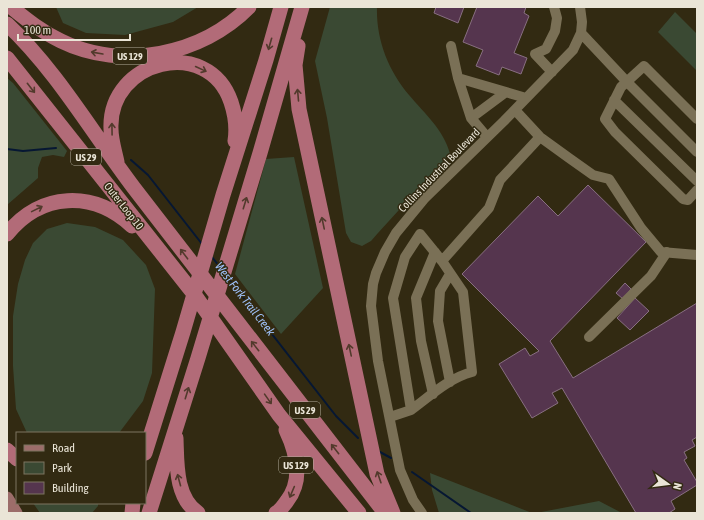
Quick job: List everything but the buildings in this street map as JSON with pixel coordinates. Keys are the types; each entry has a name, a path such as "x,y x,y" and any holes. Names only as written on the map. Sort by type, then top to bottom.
{"highway":[{"name":"US 129","path":"11,7 38,29 62,42 90,52 114,56 132,56 166,52 194,44 238,19 249,7"},
{"path":"146,450 281,7"},
{"path":"149,513 198,358 303,7"},
{"path":"303,7 295,65 299,109 376,468 393,513"},
{"name":"US 29","path":"7,23 19,35 50,73 80,112 118,167 385,513"},
{"name":"Outer Loop 10","path":"7,58 194,294 279,415"},
{"path":"118,167 111,129 113,112 121,93 131,79 155,65 178,63 188,64 207,72 217,79 224,88 234,111 235,138 223,195"},
{"path":"7,234 22,218 50,203 83,201 106,207 118,214 164,257"},
{"path":"145,432 166,387"},
{"name":"US 129","path":"276,513 280,511 290,497 296,482 297,469 290,440 279,415"},
{"name":"US 29","path":"279,415 359,513"},
{"path":"176,429 178,476 183,494 194,510 198,513"},
{"path":"7,450 16,458"}],"main road":[{"path":"7,23 21,7"},
{"path":"7,498 16,513"}],"street":[{"path":"552,72 535,54 546,49 555,31 557,18 554,7"},
{"name":"Collins Industrial Boulevard","path":"422,513 413,500 404,480 398,459 378,362 372,317 372,295 376,273 385,252 410,216 424,199 515,110 573,50 581,33 582,22 580,7"},
{"path":"581,33 627,82 697,152"},
{"path":"450,46 458,78 471,118 487,137"},
{"path":"697,119 644,66 621,88 605,119 615,132 682,199 688,200 697,190"},
{"path":"458,78 526,98"},
{"path":"471,118 506,92"},
{"path":"614,100 697,181"},
{"path":"515,110 540,137 593,175 608,179 641,228 661,252 697,255"},
{"path":"442,261 489,208 500,180 540,137"},
{"path":"390,417 411,410 461,375 472,372 462,292 442,261 420,234 405,257 393,298 411,410"},
{"path":"432,394 421,341 416,298 435,252"},
{"path":"589,337 651,276 667,252"},
{"path":"450,274 440,291 438,321 450,382"}],"green space":[{"path":"56,7 198,7 173,22 125,35 86,33 63,23"},
{"path":"330,7 377,7 377,19 381,42 389,65 409,95 433,122 443,137 450,154 371,241 362,246 351,242 346,233 327,118 315,61"},
{"path":"675,12 697,34 697,71 658,32"},
{"path":"7,78 13,83 67,151 64,157 53,155 42,157 38,168 38,178 7,205"},
{"path":"294,157 323,288 281,334 235,274 266,159"},
{"path":"67,223 95,227 123,240 146,265 155,289 152,373 143,401 120,432 27,432 16,409 13,366 13,316 18,284 25,260 33,243 47,229"},
{"path":"430,473 532,513 439,513 432,490"},
{"path":"599,501 622,513 536,513"},
{"path":"34,504 98,504 92,513 40,513"}],"waterway":[{"name":"West Fork Trail Creek","path":"7,149 23,151 56,148"},
{"name":"West Fork Trail Creek","path":"131,160 148,175 202,244"},
{"name":"West Fork Trail Creek","path":"212,257 219,266"},
{"name":"West Fork Trail Creek","path":"228,278 336,416 358,438"},
{"name":"West Fork Trail Creek","path":"380,452 391,458"},
{"name":"West Fork Trail Creek","path":"412,472 471,513"}]}
